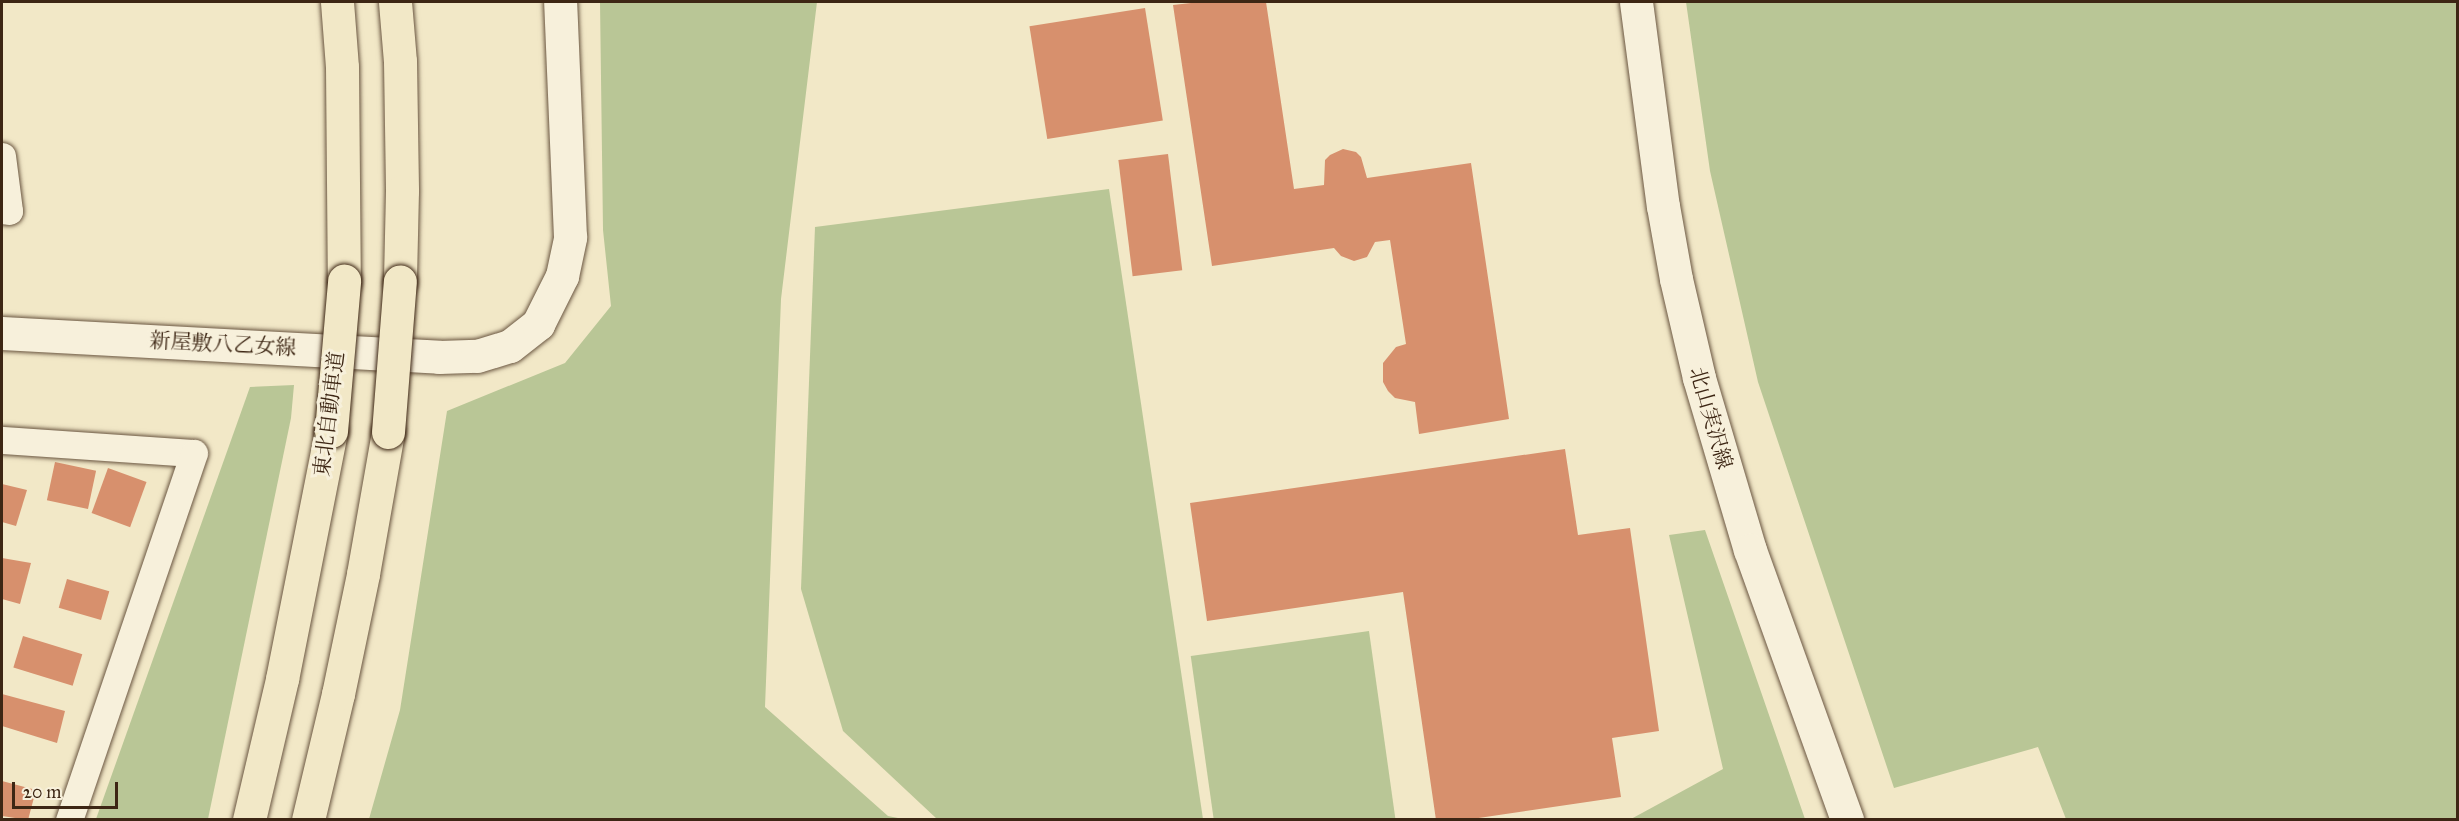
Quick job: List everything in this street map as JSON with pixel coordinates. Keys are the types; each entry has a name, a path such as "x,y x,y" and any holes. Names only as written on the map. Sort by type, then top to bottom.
{"highway":[{"name":"東北自動車道","path":"249,819 282,679 331,431 344,281 342,78 337,2"},
{"path":"308,819 361,585 387,432 400,281 402,167 400,61 395,2"}],"street":[{"name":"新屋敷八乙女線","path":"2,333 439,357 477,356 510,346 538,324 562,276 570,237 560,2"},
{"name":"北山実沢線","path":"1636,2 1663,206 1676,279 1699,378 1750,550 1848,819"},
{"path":"2,156 9,211 2,210"},
{"path":"2,440 194,453 69,819"}],"green space":[{"path":"600,2 817,2 781,299 765,707 888,816 903,819 369,819 400,710 447,411 565,363 611,306 603,230"},
{"path":"1686,2 2457,2 2457,819 2066,819 2038,747 1894,788 1758,382 1710,171"},
{"path":"1109,189 1203,819 937,819 843,731 801,589 815,227"},
{"path":"294,385 291,418 208,819 96,819 250,387"},
{"path":"1705,530 1805,819 1631,819 1723,769 1669,535"},
{"path":"1369,631 1395,819 1214,820 1191,656"}],"building":[{"path":"1200,2 1266,2 1294,189 1324,185 1325,160 1343,149 1356,152 1361,157 1367,178 1471,163 1509,419 1419,434 1415,402 1395,398 1388,391 1383,382 1383,363 1396,347 1406,344 1390,240 1375,242 1367,257 1354,261 1341,256 1334,248 1212,266 1173,5"},
{"path":"1145,8 1163,121 1047,139 1029,26"},
{"path":"1168,154 1182,270 1133,276 1118,160"},
{"path":"1565,449 1578,535 1630,528 1659,731 1612,738 1621,797 1465,820 1436,820 1403,592 1207,621 1190,503"},
{"path":"55,462 96,471 88,509 47,500"},
{"path":"108,468 147,482 130,527 92,513"},
{"path":"2,484 27,490 16,526 2,522"},
{"path":"2,558 31,563 20,604 2,599"},
{"path":"67,579 109,591 101,620 59,608"},
{"path":"23,636 82,654 73,686 13,668"},
{"path":"2,694 65,711 57,743 2,726"},
{"path":"2,781 36,790 28,820 2,816"}]}
